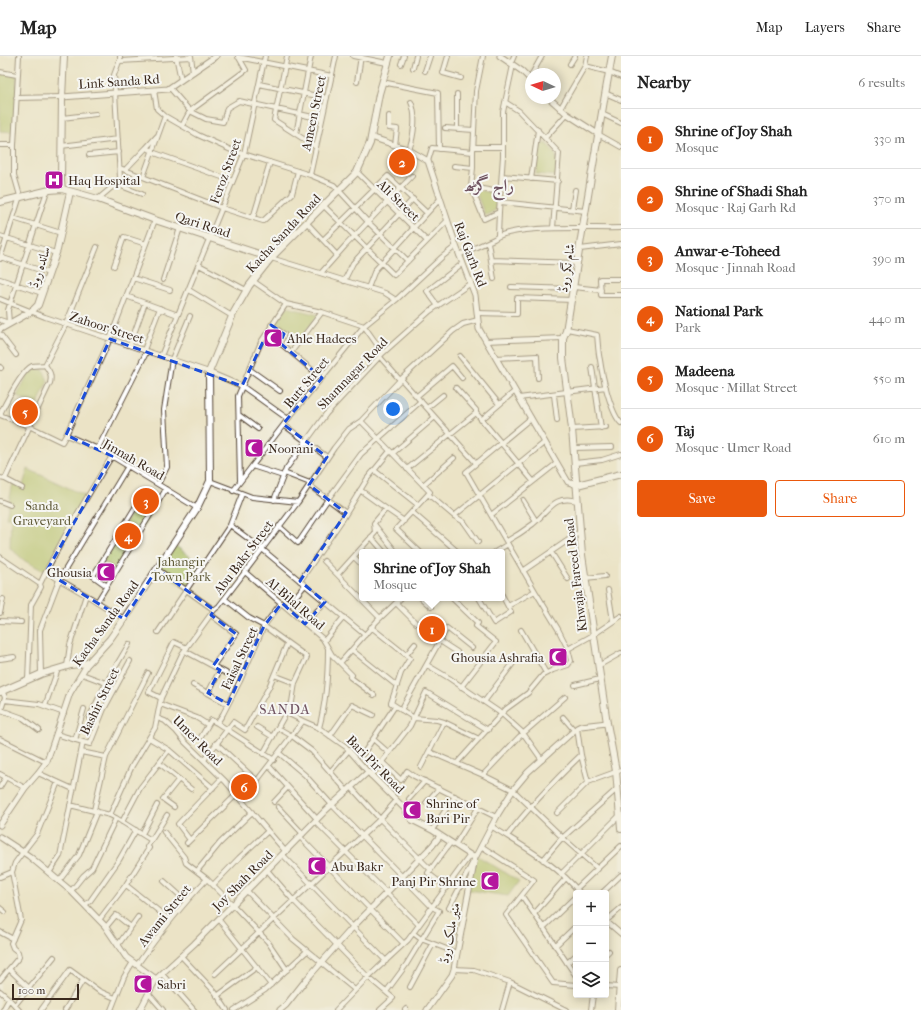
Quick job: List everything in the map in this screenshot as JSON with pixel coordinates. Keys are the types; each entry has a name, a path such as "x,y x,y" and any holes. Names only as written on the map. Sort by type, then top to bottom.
{"main road":[{"path":"62,189 61,146 64,56"},
{"name":"Kacha Sanda Road","path":"88,663 110,639 197,508 210,481 209,372 232,316 246,290 271,258 357,172 370,143 382,82 390,56"},
{"name":"شام نگر روڈ","path":"577,485 563,358 563,338 567,329 582,229 612,56"},
{"name":"Qari Road","path":"0,202 47,190 62,189 98,199 155,220 271,258"},
{"name":"ساندہ روڈ","path":"32,311 38,305 56,253 70,192"},
{"path":"0,329 32,311"},
{"path":"577,485 621,474"},
{"name":"Khwaja Fareed Road","path":"577,485 580,532 593,635 607,723 619,770 618,788 621,829"},
{"path":"1,691 41,674 67,666 88,663"},
{"path":"618,1010 621,971"}],"street":[{"path":"19,56 14,145 14,175 20,196 0,258 24,264 49,273"},
{"path":"120,56 120,61 114,75 119,152 123,169"},
{"path":"120,61 191,56 193,72"},
{"name":"Link Sanda Rd","path":"62,97 168,89 216,56"},
{"path":"238,56 332,76"},
{"path":"182,126 190,111 246,70 238,56"},
{"name":"Feroz Street","path":"162,356 244,154 265,56"},
{"path":"287,56 275,109 274,120 316,147"},
{"path":"296,134 311,56"},
{"name":"Ameen Street","path":"310,175 336,56"},
{"path":"353,56 387,63"},
{"path":"401,64 404,56"},
{"path":"412,68 416,56"},
{"path":"425,71 430,56"},
{"path":"448,56 443,73 461,78"},
{"path":"482,56 476,90 471,187 484,219 499,212"},
{"path":"500,56 525,73"},
{"path":"498,235 503,156 503,112 514,56"},
{"path":"536,68 542,56"},
{"path":"570,64 575,56"},
{"path":"560,109 585,66 587,56"},
{"path":"176,57 181,80"},
{"path":"357,82 361,57"},
{"path":"585,66 609,72 621,77"},
{"path":"0,72 17,75"},
{"path":"382,82 438,93 439,149"},
{"path":"259,84 327,98"},
{"path":"170,88 190,111 206,119 222,122 224,121 227,108 239,101 322,119"},
{"path":"154,90 157,109 165,116 182,126 225,147 334,184 368,222 408,261"},
{"path":"605,93 621,100"},
{"path":"457,94 457,129"},
{"path":"16,98 62,97"},
{"path":"410,150 414,117 411,102"},
{"path":"505,102 519,111 560,152 553,228"},
{"path":"555,104 567,114 598,134 621,146"},
{"path":"62,118 96,114"},
{"path":"546,138 567,114"},
{"path":"602,114 621,123"},
{"path":"143,177 165,116"},
{"path":"389,116 389,128 397,129 395,145"},
{"path":"446,128 474,130"},
{"path":"531,179 538,130"},
{"path":"98,199 116,184 123,169 159,134"},
{"path":"371,137 410,150 428,161 432,148 473,150 502,147"},
{"path":"61,146 118,139"},
{"path":"0,145 14,145"},
{"path":"146,148 233,181"},
{"path":"89,155 119,152"},
{"name":"Raj Garh Rd","path":"428,161 456,246 475,295 479,329 568,482 577,485"},
{"path":"253,218 270,162"},
{"path":"454,166 473,168"},
{"path":"123,169 222,208 263,221 292,194 298,171"},
{"name":"Ali Street","path":"357,172 427,241"},
{"path":"323,240 388,176 427,212"},
{"path":"321,273 354,236 412,176"},
{"path":"502,176 558,182"},
{"path":"116,184 142,194"},
{"path":"471,187 500,192"},
{"path":"0,320 9,323 8,310 12,303 47,190"},
{"path":"572,209 575,190"},
{"path":"368,288 375,270 440,199"},
{"path":"344,281 354,263 413,200"},
{"path":"500,202 586,210"},
{"path":"324,206 394,275 448,221"},
{"path":"13,218 61,233"},
{"path":"45,365 33,366 29,368 18,382 0,414 62,442 110,339 155,220"},
{"path":"306,223 337,255"},
{"path":"163,280 180,228"},
{"path":"460,255 488,242 498,235 523,230 553,228 621,228"},
{"path":"0,236 56,253"},
{"path":"114,266 124,237 146,244"},
{"path":"488,242 494,279"},
{"path":"580,249 621,244"},
{"name":"Butt Street","path":"233,490 288,419 364,326 396,300 456,246"},
{"path":"45,365 66,324 97,247"},
{"name":"Qari Road","path":"271,258 385,293 396,300"},
{"path":"492,260 578,263"},
{"path":"438,306 427,291 463,263"},
{"path":"199,265 246,290"},
{"path":"133,278 170,290"},
{"path":"0,279 42,293"},
{"path":"621,279 600,279 601,295 621,295"},
{"path":"253,281 286,304 322,312 364,326 401,380 476,463"},
{"name":"Shamnagar Road","path":"274,500 283,475 305,441 326,414 382,354 438,306 471,283"},
{"path":"511,287 601,290"},
{"path":"189,290 232,316"},
{"path":"126,296 178,314"},
{"path":"477,313 517,314 517,298 572,300"},
{"name":"Zahoor Street","path":"0,299 66,324 209,372 242,386 288,419"},
{"path":"130,345 145,303"},
{"path":"240,481 238,396 260,342 286,304"},
{"path":"98,448 145,350 160,308"},
{"path":"292,351 322,312"},
{"path":"158,484 167,468 164,410 172,360 190,316"},
{"name":"Abu Bakr Street","path":"110,815 132,766 155,728 161,698 186,650 214,610 225,599 298,502 327,457 349,429 361,421 452,331 462,324 478,320"},
{"path":"271,325 284,334 280,343 292,351 322,378"},
{"path":"567,329 598,335 600,361 606,387 612,408 617,420 621,423"},
{"path":"0,334 16,355"},
{"path":"486,341 563,338"},
{"path":"460,356 499,404"},
{"path":"496,358 537,356 538,378"},
{"path":"22,488 2,478 30,427 50,383 50,372 45,365"},
{"path":"417,396 452,366 462,378"},
{"path":"572,429 604,428 595,389 592,367"},
{"path":"249,369 280,391"},
{"path":"519,398 606,387"},
{"path":"456,388 476,410 476,414 533,481"},
{"path":"481,420 515,391"},
{"path":"554,394 558,420"},
{"path":"427,408 443,395"},
{"path":"279,526 298,543 361,454 421,401"},
{"path":"407,469 476,414"},
{"path":"238,415 258,429"},
{"path":"300,581 374,470 391,452 435,417"},
{"path":"457,764 502,714 528,693 546,673 568,665 571,662 568,649 558,629 466,472 531,418"},
{"path":"361,421 430,492 428,494 454,516 464,522 478,542"},
{"path":"284,425 327,457"},
{"name":"Jinnah Road","path":"66,435 98,448 197,508"},
{"path":"454,516 545,442"},
{"path":"574,448 612,447"},
{"path":"575,463 602,460 621,454"},
{"path":"28,680 31,605 41,587 40,584 56,550 87,495 112,456"},
{"path":"422,485 454,458"},
{"path":"491,515 557,463"},
{"path":"41,674 40,630 59,580 128,466"},
{"path":"252,466 310,484 346,513"},
{"path":"374,470 418,505"},
{"path":"210,481 252,498 298,502"},
{"path":"97,602 166,489"},
{"path":"360,490 404,521"},
{"path":"158,632 230,525 242,494"},
{"path":"416,548 396,529 428,494"},
{"path":"500,549 536,522 560,500 566,498 577,501"},
{"path":"523,500 536,522"},
{"path":"0,501 10,505"},
{"path":"107,586 93,576 139,501 153,510"},
{"path":"361,549 375,532 374,523 385,510 388,510"},
{"path":"412,512 455,549"},
{"path":"374,523 394,549"},
{"path":"230,525 262,549 365,635"},
{"path":"523,571 580,532"},
{"path":"371,537 381,549"},
{"path":"338,574 359,551"},
{"path":"551,552 568,579"},
{"path":"0,557 40,584"},
{"path":"354,557 359,562"},
{"path":"324,561 359,596"},
{"path":"157,569 214,610"},
{"path":"46,572 124,619"},
{"name":"Al-Bilal Road","path":"245,572 324,641 332,655 352,675 350,677 374,695"},
{"path":"585,578 605,576"},
{"path":"287,608 305,585"},
{"path":"608,590 613,621"},
{"path":"508,606 535,591"},
{"path":"67,666 70,645 86,595"},
{"path":"0,614 3,599"},
{"path":"225,599 249,618 264,626 307,657 295,683 292,702 263,754"},
{"path":"481,601 494,623 511,612 505,600"},
{"path":"364,601 380,618"},
{"path":"425,601 432,607"},
{"path":"455,601 478,624 476,626 496,642 462,687"},
{"path":"306,624 325,602"},
{"name":"Faisal Street","path":"217,723 248,664 264,626 281,603"},
{"path":"340,664 380,618 396,603 416,624"},
{"path":"211,615 236,634 212,666"},
{"path":"568,649 593,635 621,616"},
{"path":"324,641 344,617"},
{"path":"0,621 21,622"},
{"path":"371,628 410,658 401,673 391,703 414,718 444,722 479,739"},
{"path":"401,710 447,628 472,648"},
{"path":"521,630 546,673"},
{"path":"440,641 457,652"},
{"path":"161,698 149,692 174,642 226,673"},
{"path":"89,718 106,683 129,644"},
{"path":"204,760 233,722 245,730 269,687 287,644"},
{"path":"406,655 415,644"},
{"path":"318,728 323,714 328,648"},
{"path":"352,650 397,686"},
{"path":"598,666 621,653"},
{"path":"0,659 14,657"},
{"path":"484,702 517,658"},
{"name":"Bashir Street","path":"83,742 90,744 104,709 130,661"},
{"name":"Kacha Sanda Road","path":"0,825 25,788 46,762 70,693 88,663"},
{"path":"427,665 502,714 523,734 542,760"},
{"path":"45,706 58,669"},
{"path":"208,693 220,670"},
{"path":"59,881 78,855 95,811 106,758 148,673"},
{"path":"82,674 106,683"},
{"path":"274,675 295,683"},
{"path":"575,685 600,679"},
{"path":"193,685 228,704"},
{"path":"1,691 4,697 1,710 23,718 39,730"},
{"path":"370,774 382,762 410,726 426,692 488,730"},
{"path":"484,774 523,734 565,697"},
{"path":"4,700 39,704 64,713"},
{"path":"160,704 197,718 208,725"},
{"path":"330,736 352,705 373,715"},
{"path":"362,754 395,706"},
{"path":"75,740 84,709"},
{"name":"Bari Pir Road","path":"287,713 318,728 349,750 370,774 404,808 412,820 432,830 472,856"},
{"path":"563,717 575,729 588,782"},
{"name":"Umer Road","path":"157,718 165,720 222,778 311,884 386,961"},
{"path":"201,737 211,720 274,760"},
{"path":"242,800 304,721"},
{"path":"422,767 444,722"},
{"path":"575,729 581,726 607,723"},
{"path":"257,727 273,737"},
{"path":"278,728 292,736 312,751 330,772 431,870"},
{"name":"منیر ملک روڈ","path":"427,1010 454,969 472,856 481,846 496,817 513,790 528,772 575,729"},
{"path":"49,873 60,856 83,742 56,734"},
{"path":"149,738 169,750 212,788"},
{"path":"373,738 389,753"},
{"path":"0,739 46,762"},
{"path":"216,743 257,781"},
{"path":"122,822 140,788 169,750"},
{"path":"330,772 349,750"},
{"path":"81,752 106,758"},
{"path":"430,752 484,774 513,790 598,869"},
{"path":"279,753 305,775 332,805 432,907 439,911 406,965 386,992"},
{"path":"507,836 531,807 581,755"},
{"path":"382,762 401,780 407,771 496,817"},
{"path":"159,763 191,789"},
{"path":"268,766 345,851 419,925"},
{"path":"557,813 588,782 619,770"},
{"path":"38,773 73,789"},
{"path":"0,774 25,788"},
{"name":"Joy Shah Road","path":"140,1010 156,979 219,920 316,820 349,789 370,774"},
{"path":"0,787 6,777"},
{"path":"222,778 178,824 189,841 237,794"},
{"path":"174,807 163,799 179,780"},
{"path":"410,799 425,781"},
{"path":"0,980 19,957 18,952 13,948 12,943 12,939 21,920 12,872 23,852 37,834 58,782"},
{"path":"274,802 288,787"},
{"path":"426,803 439,788"},
{"path":"543,860 563,838 618,788"},
{"path":"432,830 455,796"},
{"path":"215,974 380,819 396,801"},
{"path":"70,804 110,815 150,840"},
{"path":"142,834 157,805"},
{"path":"278,807 301,836 329,867 404,944"},
{"path":"446,886 428,873 453,844 478,808"},
{"path":"197,872 220,844 252,812"},
{"path":"99,920 126,885 149,848 147,847 150,840 167,815"},
{"path":"561,874 620,816"},
{"path":"71,891 92,868 116,818"},
{"path":"491,826 551,865 576,889 621,846"},
{"path":"85,905 90,901 119,860 136,830"},
{"path":"213,885 268,831"},
{"path":"164,832 184,857 186,863 207,879 268,942 287,970"},
{"path":"280,1010 286,1005 353,927 420,859 440,836"},
{"path":"0,838 23,852 71,891 106,927 126,957 156,979"},
{"path":"481,846 534,880 506,915 553,983 573,985"},
{"path":"336,1010 414,933 446,886 472,856"},
{"path":"449,908 472,856"},
{"path":"267,870 293,900 368,977 393,998 380,1010"},
{"path":"0,877 12,872"},
{"path":"605,890 621,875"},
{"path":"534,914 566,878"},
{"name":"Awami Street","path":"111,1010 124,977 186,901 207,879"},
{"path":"164,881 186,901"},
{"path":"126,885 170,920"},
{"path":"247,891 293,939 355,990"},
{"path":"522,896 573,972"},
{"path":"543,928 573,899"},
{"path":"0,908 5,912"},
{"path":"609,921 621,908"},
{"path":"106,927 116,914 131,927"},
{"path":"118,945 138,917"},
{"path":"219,920 271,985"},
{"path":"609,925 621,934"},
{"path":"555,946 573,929"},
{"path":"0,932 12,939"},
{"path":"414,933 422,939 457,953"},
{"path":"410,987 433,944"},
{"path":"234,1010 265,990 307,951"},
{"path":"181,956 217,996 227,1010"},
{"path":"15,1005 54,957"},
{"path":"567,963 573,958"},
{"path":"217,996 257,967"},
{"path":"9,969 29,988"},
{"path":"454,969 474,970 510,982 566,1010"},
{"path":"41,1010 70,970 99,991 115,998"},
{"path":"162,974 194,1010"},
{"path":"65,1010 83,980"},
{"path":"502,1010 510,982"},
{"path":"609,986 620,987"},
{"path":"0,991 9,998 19,1010"},
{"path":"148,994 162,1010"},
{"path":"3,1010 9,998"},
{"path":"591,1010 592,998"}],"highlighted area":[{"path":"271,325 284,334 280,343 322,378 283,424 327,457 309,485 346,513 300,581 325,602 305,624 282,603 264,626 228,704 208,693 220,670 213,666 236,634 211,615 214,610 157,569 124,619 46,572 112,456 66,435 110,339 242,386"}],"green space":[{"path":"0,72 17,75 15,132 0,131"},
{"path":"546,143 557,158 556,176 536,174 538,147"},
{"path":"478,190 498,194 496,210 485,216 476,192"},
{"path":"287,307 318,315 298,341 275,324"},
{"path":"43,369 48,381 37,406 17,396 30,370"},
{"name":"Sanda Graveyard","path":"28,469 86,496 46,572 25,561 10,548 11,517 6,517 13,483 22,488"},
{"path":"139,501 153,510 116,570 102,561"},
{"name":"Jahangir Town Park","path":"173,544 203,566 186,589 157,569"},
{"path":"476,855 519,881 508,896 468,890"}],"place":[{"name":"Shrine of Shadi Shah","path":"402,162"},
{"name":"Haq Hospital","path":"54,180"},
{"name":"Ahle Hadees","path":"273,338"},
{"name":"Madeena","path":"25,412"},
{"name":"Noorani","path":"254,448"},
{"name":"Anwar-e-Toheed","path":"146,501"},
{"name":"National Park","path":"128,536"},
{"name":"Ghousia","path":"106,572"},
{"name":"Shrine of Joy Shah","path":"432,629"},
{"name":"Ghousia Ashrafia","path":"558,657"},
{"name":"Taj","path":"244,787"},
{"name":"Shrine of Bari Pir","path":"412,810"},
{"name":"Abu Bakr","path":"317,866"},
{"name":"Panj Pir Shrine","path":"490,881"},
{"name":"Sabri","path":"143,984"}],"district":[{"name":"راج گڑھ","path":"489,185"},
{"name":"SANDA","path":"285,709"}]}
